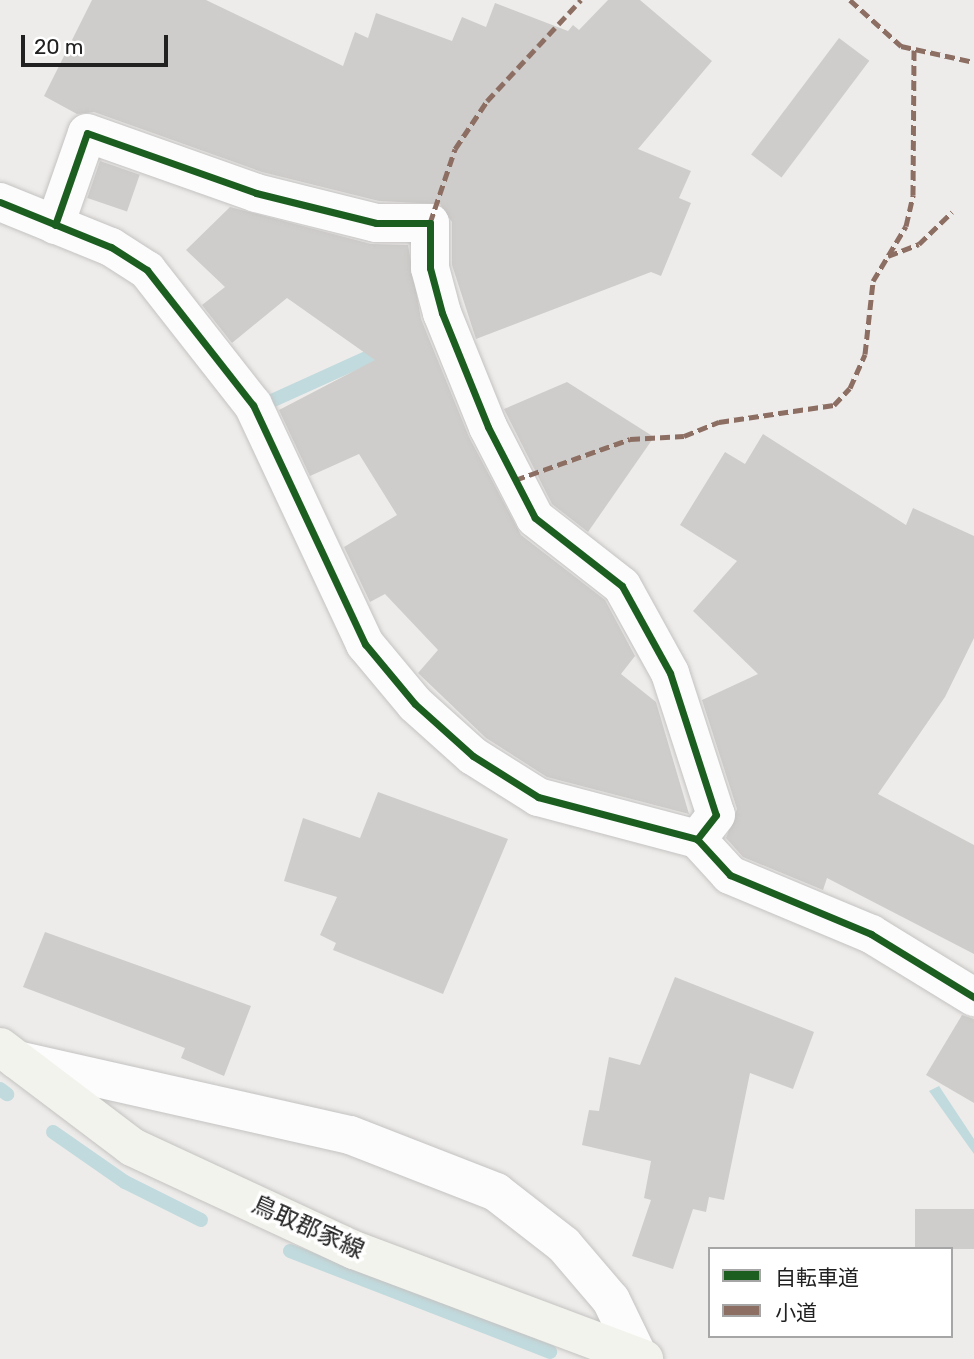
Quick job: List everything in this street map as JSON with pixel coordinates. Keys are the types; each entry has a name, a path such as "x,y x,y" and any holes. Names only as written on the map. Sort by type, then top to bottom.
{"main road":[{"name":"鳥取郡家線","path":"8,1053 132,1147 354,1250 622,1355"}],"street":[{"path":"55,225 87,133 256,192 376,223 430,223 430,268 442,313 488,427 536,518 622,586 670,673 716,816 697,839"},
{"path":"0,202 111,247 146,270 253,405 365,645 415,704 473,756 538,797 697,839 730,875 871,934 974,996"},
{"path":"8,1053 350,1135 496,1192 572,1255 611,1300 622,1355"}],"water":[{"path":"939,1086 974,1139 974,1154 929,1091"}],"building":[{"path":"92,0 206,0 343,66 355,32 368,38 376,13 452,41 462,17 486,27 495,3 568,31 573,25 579,30 608,0 640,0 712,61 638,149 691,171 679,198 691,203 661,276 651,272 476,339 452,265 452,222 440,204 379,201 262,172 94,112 77,114 44,96"},
{"path":"839,38 869,61 781,177 751,155"},
{"path":"100,161 140,175 127,212 87,198"},
{"path":"230,207 371,244 408,245 421,319 469,437 521,535 605,600 635,656 621,674 656,702 689,814 547,777 486,738 418,673 438,650 385,594 370,602 344,547 397,515 359,454 310,476 279,410 375,360 287,298 232,343 202,305 225,287 186,250"},
{"path":"567,382 654,437 588,532 552,504 504,409"},
{"path":"763,434 906,525 913,508 974,536 974,638 945,697 878,794 974,845 974,954 827,878 823,890 743,857 726,838 737,809 702,700 758,674 693,611 737,561 680,525 725,452 745,464"},
{"path":"378,792 508,839 443,994 333,950 336,943 320,935 337,897 284,881 303,818 360,838"},
{"path":"45,932 251,1006 224,1076 181,1058 185,1048 23,987"},
{"path":"675,977 814,1032 793,1089 750,1073 724,1200 709,1197 706,1212 693,1209 673,1269 632,1256 651,1200 644,1198 651,1161 582,1145 589,1110 599,1111 609,1057 640,1065"},
{"path":"962,1015 974,1019 974,1103 926,1075"},
{"path":"915,1209 974,1209 974,1249 915,1247"}],"waterway":[{"path":"267,403 388,348"},
{"path":"0,1089 7,1094"},
{"path":"53,1132 125,1182 201,1220"},
{"path":"290,1251 550,1352"}],"marked path":[{"path":"430,223 455,149 487,101 581,0"},
{"path":"850,0 901,46 974,62"},
{"path":"515,480 630,439 684,436 719,422 834,405 850,388 865,354 873,281 906,226 913,195 914,50"},
{"path":"888,256 919,244 952,212"}],"cycle path":[{"path":"55,225 87,133 256,193 376,223 430,223 430,268 442,313 488,427 535,518 622,586 670,673 716,815 697,839"},
{"path":"0,202 111,247 147,270 253,405 365,644 415,704 473,756 538,797 697,839 730,875 871,934 974,997"}]}
